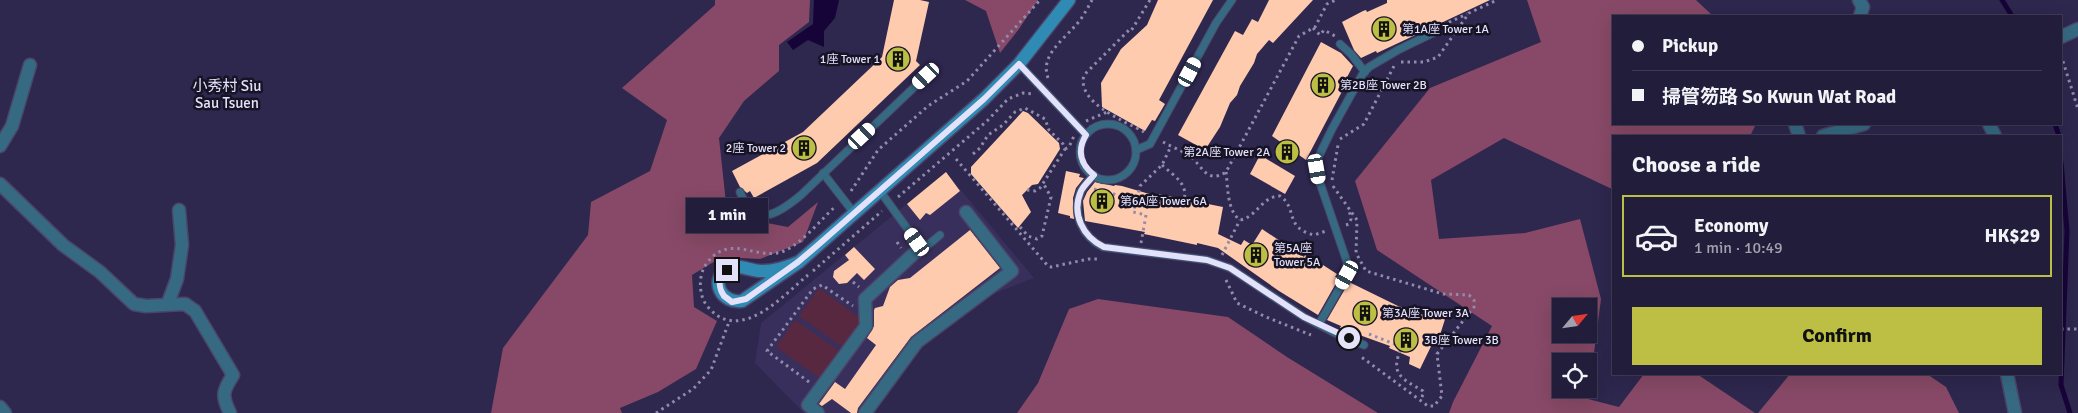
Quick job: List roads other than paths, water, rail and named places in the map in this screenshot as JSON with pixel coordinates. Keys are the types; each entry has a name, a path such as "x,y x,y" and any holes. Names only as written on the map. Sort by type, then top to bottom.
{"street":[{"path":"798,262 769,271 731,267 720,277 721,292 732,302 742,301 798,262 984,99 1019,64 1069,0"},
{"path":"1859,0 1863,7 1860,15"},
{"path":"2062,37 2078,29"},
{"path":"0,146 12,126 30,64"},
{"path":"1826,135 1861,125"},
{"path":"0,184 63,245 100,272 134,304 146,306 168,303 185,304 195,310 233,375 224,389 223,400 230,413"},
{"path":"168,303 177,279 182,245 179,210"},
{"path":"865,413 917,342 1012,271 966,212"},
{"path":"818,413 808,405 866,326 866,299 922,246"},
{"path":"2007,375 2015,413"},
{"path":"0,407 5,413"}],"lane":[{"path":"1136,150 1150,144 1216,23 1232,0"},
{"path":"1319,324 1347,275 1347,262 1319,180 1317,160 1332,129 1369,66 1435,32"},
{"path":"1340,44 1352,54 1365,72"},
{"path":"1019,64 1086,135"},
{"path":"740,192 750,210 762,216 770,215 790,204 926,76"},
{"path":"1102,124 1118,125 1130,135 1136,150 1132,167 1118,178 1110,180 1094,175 1088,170 1080,155 1081,146 1086,135 1090,130 1102,124"},
{"path":"823,173 854,213"},
{"path":"1094,175 1084,187 1079,199 1078,212 1081,226 1086,236 1093,242 1104,247 1207,260 1230,268 1319,324 1364,345"},
{"path":"880,191 917,242 922,246 928,245 940,235"}],"waterway":[{"path":"2002,0 2011,15"},
{"path":"2055,125 2059,135"},
{"path":"2062,174 2067,231 2062,359"},
{"path":"2061,375 2061,385 2070,413"}],"place":[{"name":"第1A座 Tower 1A","path":"1384,29"},
{"name":"1座 Tower 1","path":"898,59"},
{"name":"第2B座 Tower 2B","path":"1323,85"},
{"name":"2座 Tower 2","path":"804,148"},
{"name":"第2A座 Tower 2A","path":"1287,152"},
{"name":"第6A座 Tower 6A","path":"1102,201"},
{"name":"第5A座 Tower 5A","path":"1256,255"},
{"name":"第3A座 Tower 3A","path":"1365,313"},
{"name":"3B座 Tower 3B","path":"1406,340"}],"district":[{"name":"小秀村 Siu Sau Tsuen","path":"227,94"}]}
